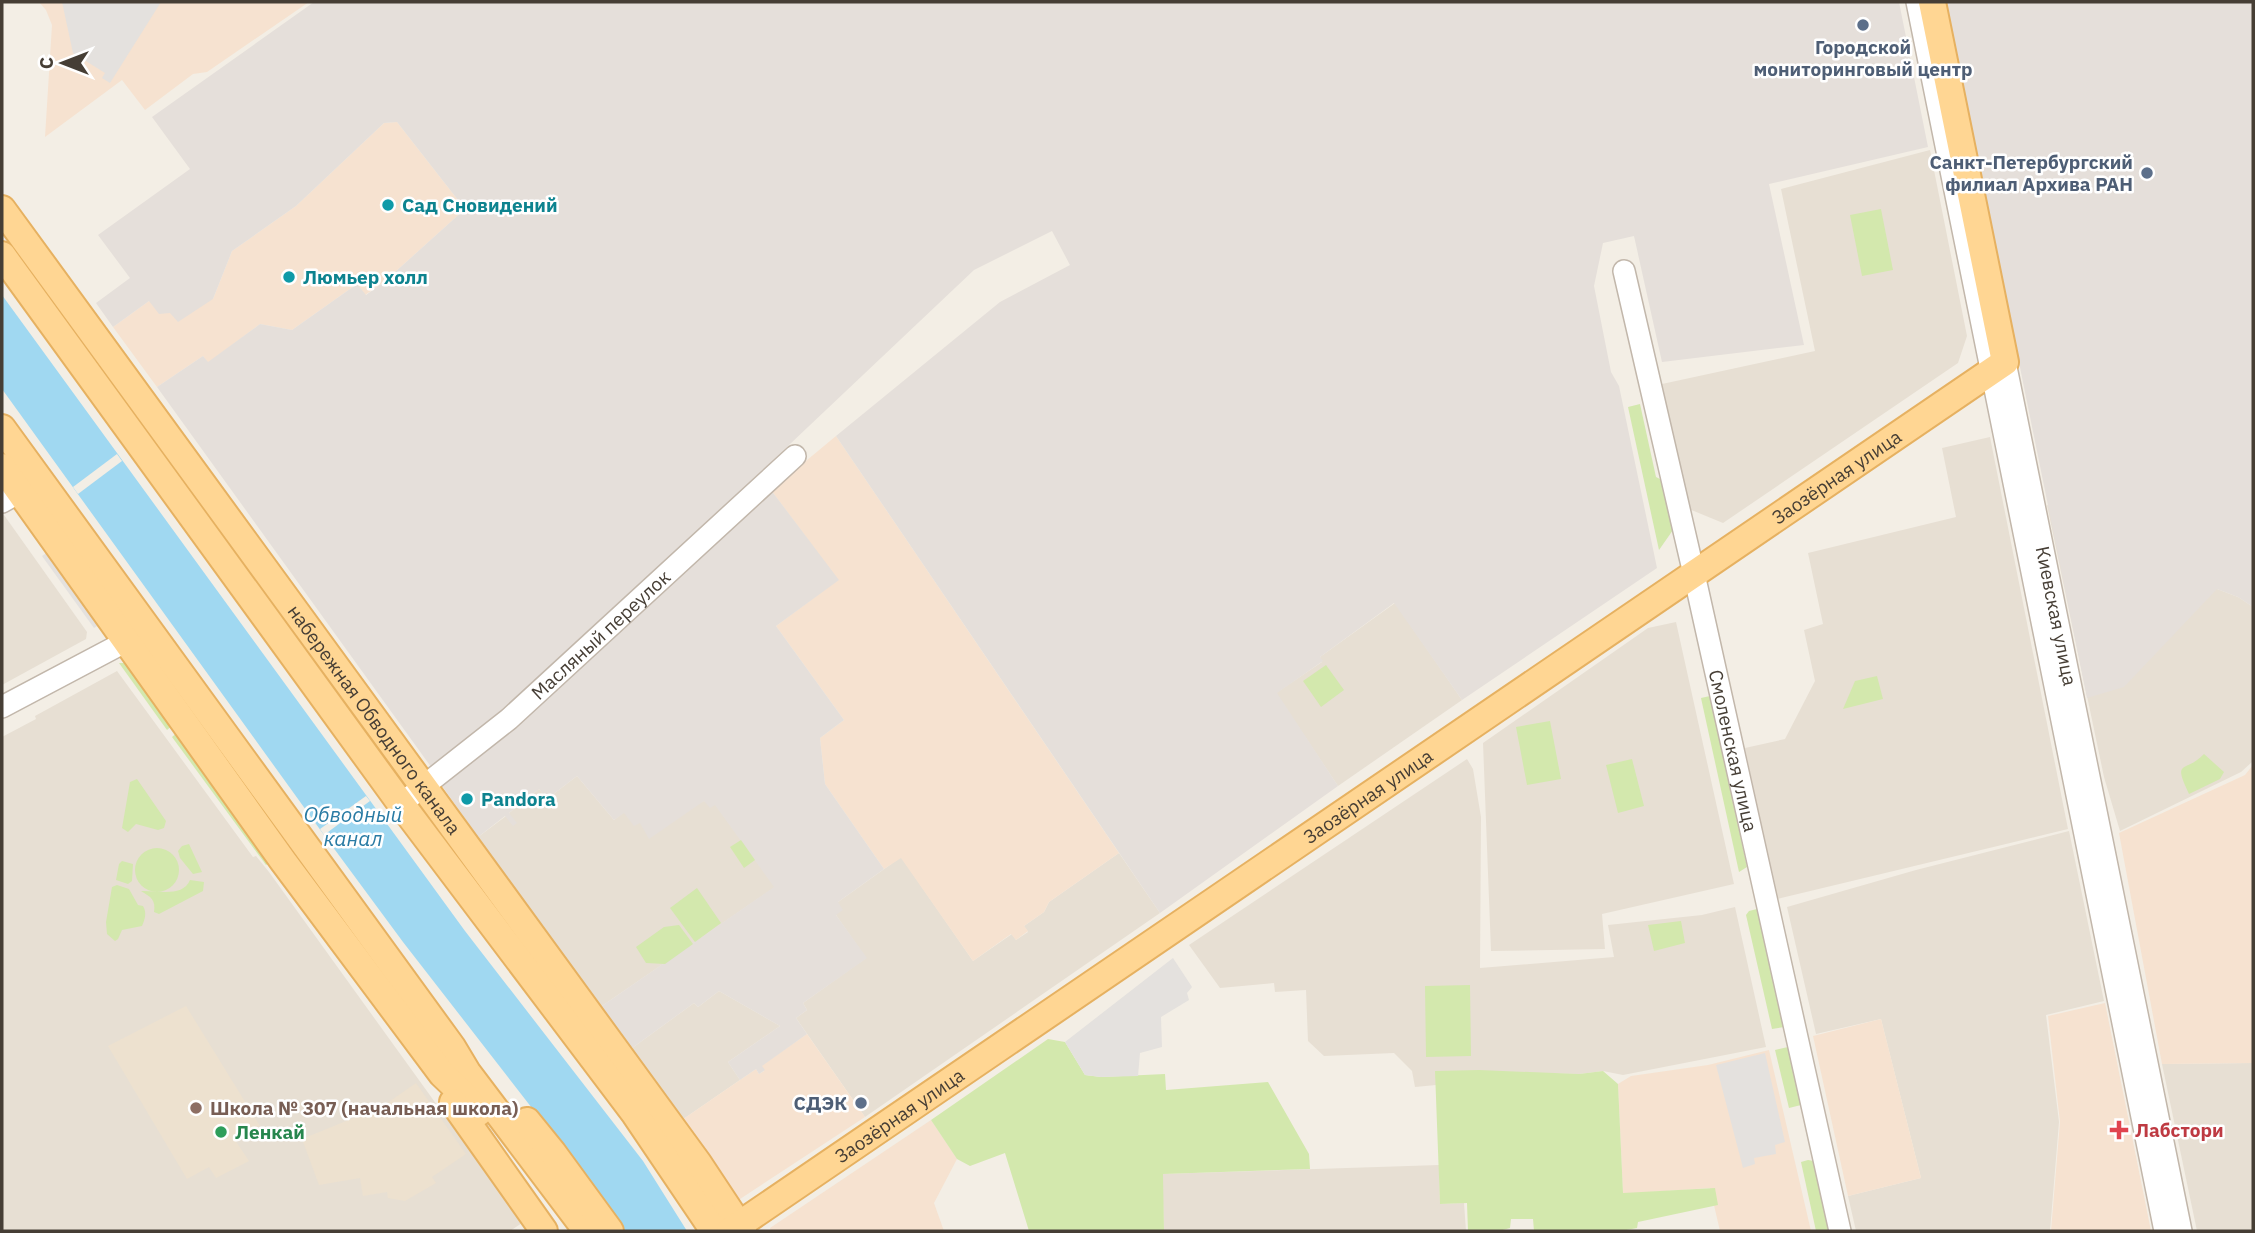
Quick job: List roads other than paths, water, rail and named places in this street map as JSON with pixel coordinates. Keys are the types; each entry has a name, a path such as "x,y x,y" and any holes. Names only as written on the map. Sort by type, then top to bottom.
{"main road":[{"name":"Киевская улица","path":"1932,2 1998,366"},
{"name":"набережная Обводного канала","path":"2,209 698,1163 737,1229"},
{"name":"набережная Обводного канала","path":"2,255 401,804 635,1114 714,1231"},
{"name":"Заозёрная улица","path":"737,1229 1998,366"},
{"path":"2,429 314,903 442,1074 465,1096 568,1231"},
{"path":"2,467 11,497 137,636 452,1047 467,1072 587,1231"},
{"path":"452,1047 478,1065 513,1105 554,1153 610,1231"},
{"path":"442,1074 453,1105 544,1231"}],"street":[{"name":"Киевская улица","path":"1917,2 1998,366 2180,1231"},
{"name":"Смоленская улица","path":"1625,271 1695,573 1840,1231"},
{"name":"Киевская улица","path":"1998,366 2165,1231"},
{"name":"Масляный переулок","path":"401,804 509,719 795,456"},
{"path":"2,707 137,636"}],"water":[{"name":"Обводный канал","path":"2,295 465,931 643,1161 687,1231 623,1231 584,1175 403,942 324,835 2,389"}],"place":[{"name":"Городской мониторинговый центр","path":"1863,25"},
{"name":"Санкт-Петербургский филиал Архива РАН","path":"2147,173"},
{"name":"Сад Сновидений","path":"388,205"},
{"name":"Люмьер холл","path":"289,277"},
{"name":"Pandora","path":"467,799"},
{"name":"СДЭК","path":"861,1103"},
{"name":"Школа № 307 (начальная школа)","path":"196,1108"},
{"name":"Лабстори","path":"2119,1130"},
{"name":"Ленкай","path":"221,1132"}]}
